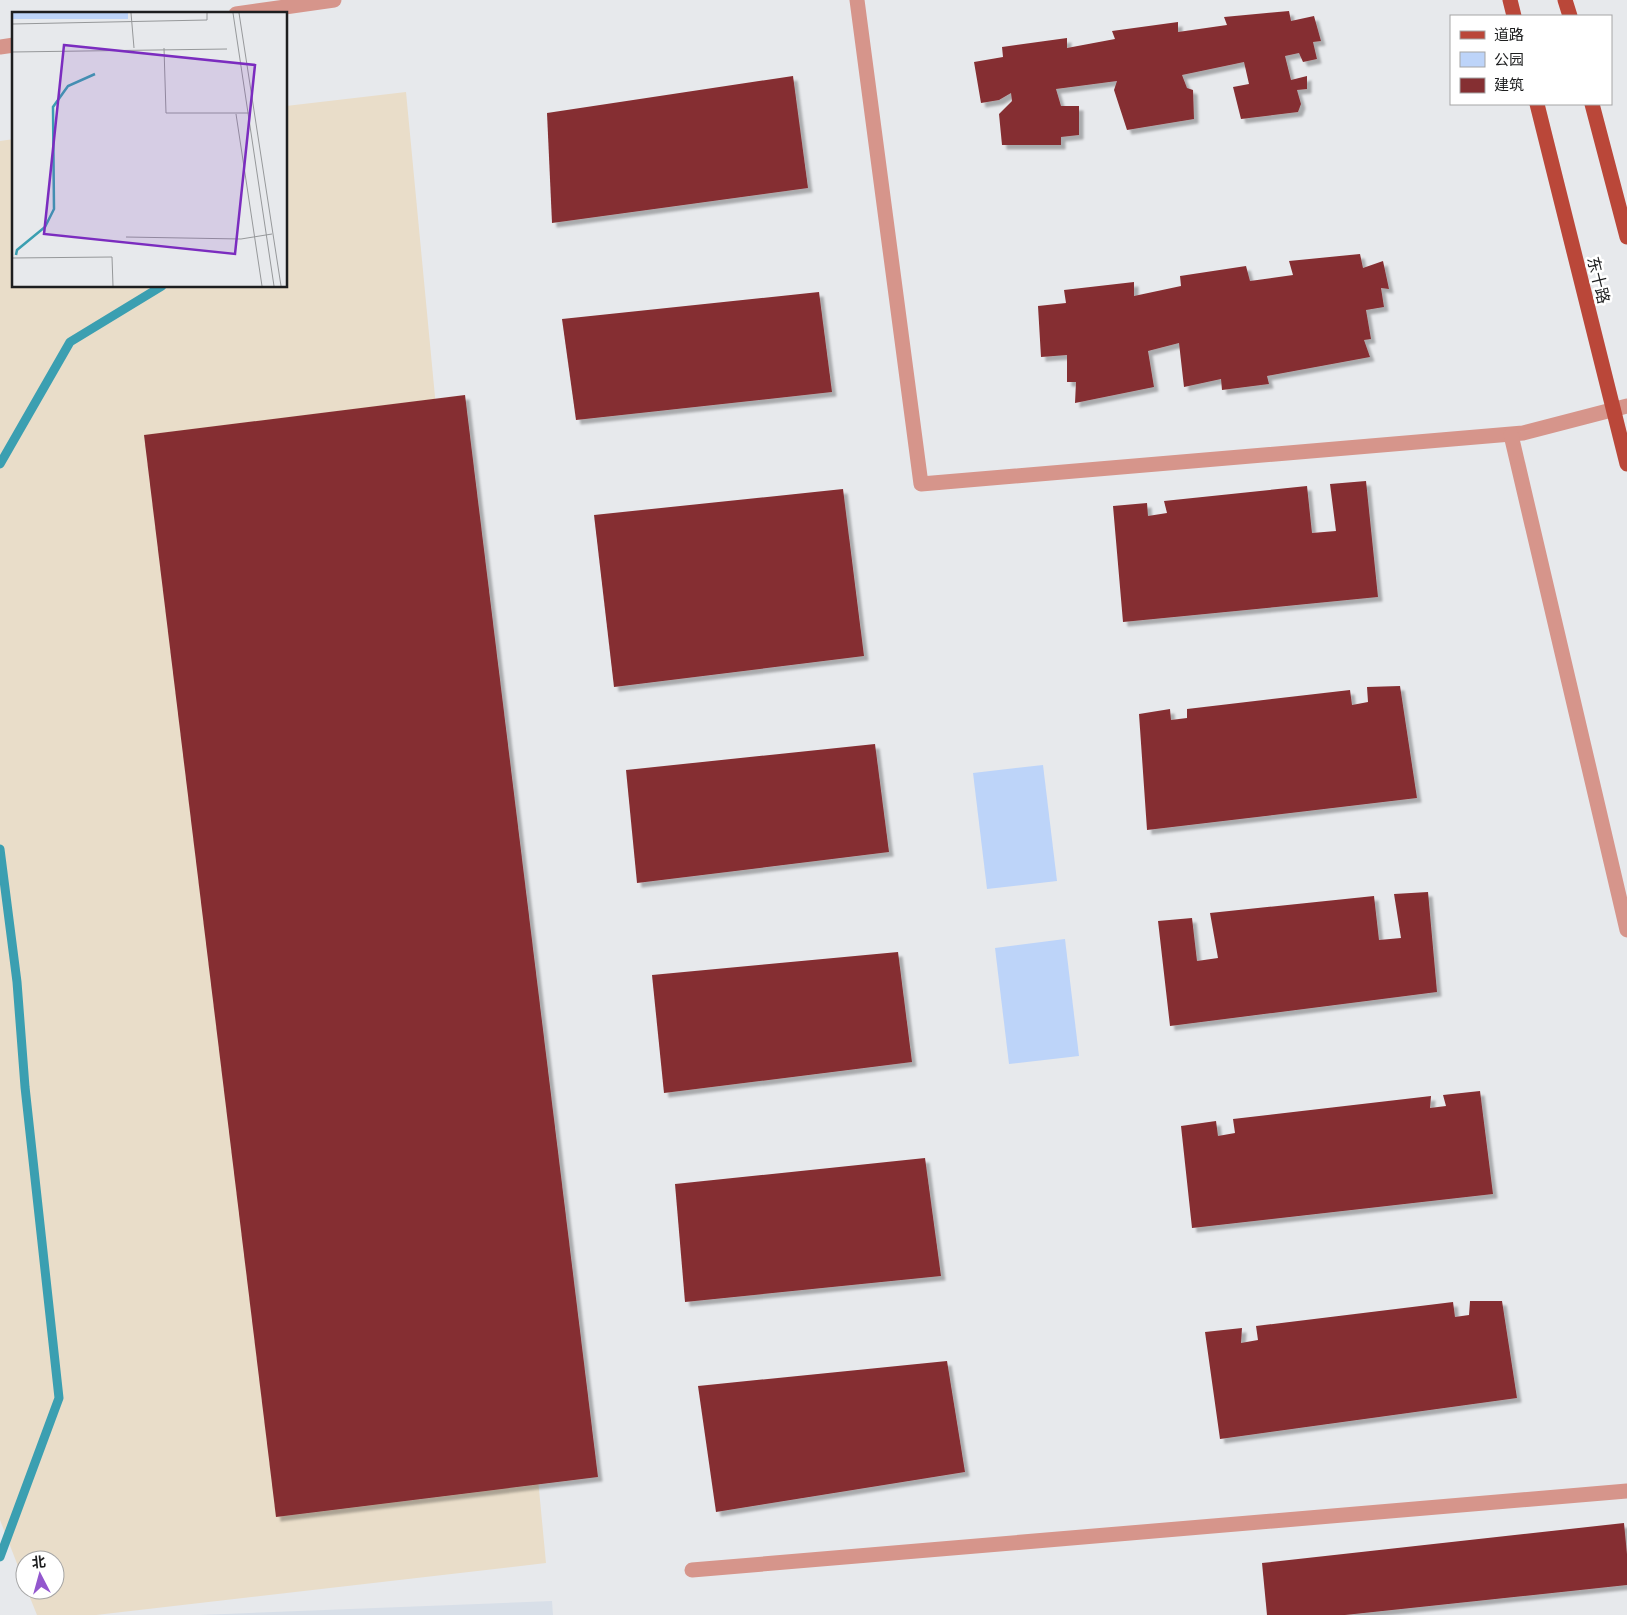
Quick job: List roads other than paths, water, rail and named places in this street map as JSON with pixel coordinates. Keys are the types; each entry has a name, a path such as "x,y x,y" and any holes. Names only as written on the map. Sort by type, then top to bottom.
{"main road":[{"path":"1510,0 1514,15"},
{"path":"1566,0 1570,15"},
{"name":"东十路","path":"1537,105 1620,408 1627,464"},
{"path":"1592,105 1627,237"}],"street":[{"path":"250,12 334,0"},
{"path":"857,0 921,484 1511,435 1620,408"},
{"path":"1511,435 1627,930"},
{"path":"692,1570 1627,1491"}],"waterway":[{"path":"0,464 70,342 159,288"},
{"path":"0,849 17,982 25,1087 59,1398 0,1557"}]}
